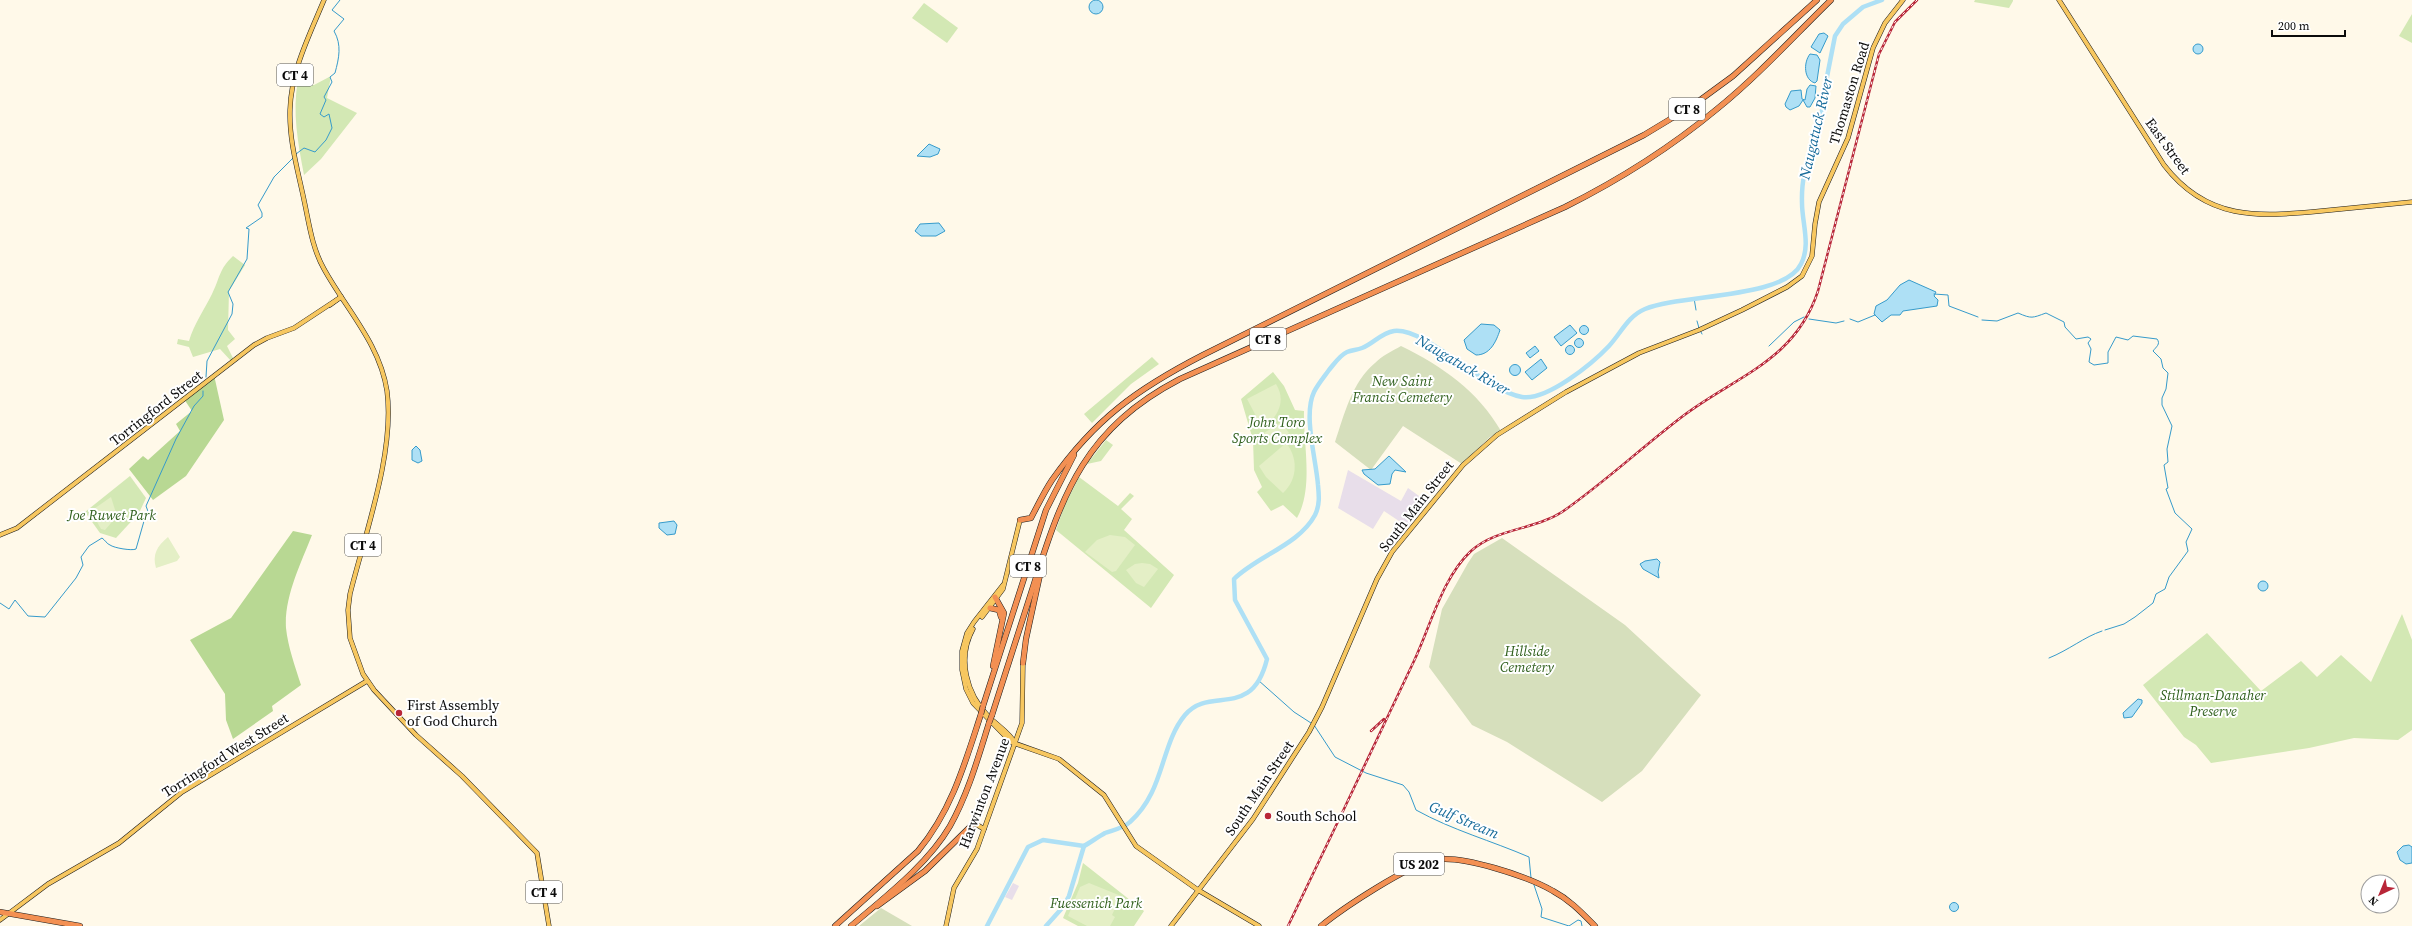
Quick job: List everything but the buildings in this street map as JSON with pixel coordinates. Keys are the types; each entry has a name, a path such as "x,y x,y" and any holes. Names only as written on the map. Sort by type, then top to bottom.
{"highway":[{"name":"CT 8","path":"835,926 918,851 942,818 956,789 1046,510 1068,465 1089,433 1124,401 1162,376 1644,135 1708,95 1753,60 1817,0"},
{"name":"CT 8","path":"852,926 928,856 950,826 963,800 992,715 1048,537 1065,495 1086,459 1112,428 1149,396 1200,370 1565,207 1642,164 1700,123 1738,90 1831,0"},
{"path":"1020,520 1031,518 1051,481 1089,433"},
{"path":"1023,663 1026,639 1048,537"},
{"path":"988,689 1002,623 1003,609 996,598"},
{"path":"990,608 999,610 1002,623"},
{"path":"865,914 893,896 925,872 974,823"},
{"name":"US 202","path":"1321,926 1407,870 1432,860 1442,858 1464,860 1533,882 1552,890 1571,902 1595,926"},
{"path":"0,912 80,926"}],"main road":[{"name":"CT 4","path":"324,0 293,84 290,111 294,153 315,249 323,268 375,353 383,375 388,402 388,424 383,465 348,610 352,649 367,681 405,724 466,779 535,852 539,859 549,926"},
{"name":"Thomaston Road","path":"1750,305 1791,285 1802,276 1808,267 1812,256 1819,202 1848,138 1873,48 1885,23 1903,0"},
{"name":"East Street","path":"2059,0 2164,165 2182,184 2201,198 2230,210 2265,216 2412,202"},
{"name":"Torringford Street","path":"0,535 17,528 254,346 267,338 294,328 341,297"},
{"name":"South Main Street","path":"1171,926 1260,808 1313,725 1377,579 1392,552 1411,526 1474,454 1497,435 1566,392 1639,353 1700,330 1750,305"},
{"path":"1015,743 977,703 970,690 965,671 966,652 970,635 979,619 990,608 1003,585 1020,520"},
{"path":"996,598 974,622 967,633 962,651 962,670 966,689 973,703 1011,742 1059,759 1104,795 1136,846 1198,890 1259,926"},
{"name":"Harwinton Avenue","path":"946,926 954,888 977,849 1022,723 1023,663"},
{"name":"Torringford West Street","path":"0,920 48,884 119,843 182,792 367,681"},
{"path":"974,823 984,829"}],"shaded area":[{"path":"1348,470 1401,501 1408,488 1419,496 1421,511 1408,527 1384,511 1373,529 1338,508"},
{"path":"1013,883 1019,886 1012,900 1005,897"}],"green space":[{"path":"1975,0 2013,1 2009,8 1974,2"},
{"path":"924,3 958,28 947,43 912,18"},
{"path":"2412,14 2412,43 2399,36"},
{"path":"331,76 327,98 357,113 321,159 304,175 296,116 296,92 298,80 314,85"},
{"path":"233,256 245,265 229,291 228,330 235,339 227,346 234,360 232,362 220,349 193,357 189,347 177,344 178,339 189,341 222,270"},
{"name":"New Saint Francis Cemetery","path":"1401,346 1431,362 1458,381 1481,404 1501,431 1490,437 1462,464 1403,426 1371,470 1335,442 1350,400 1360,380 1378,360"},
{"path":"1152,357 1159,364 1131,384 1092,423 1084,414"},
{"name":"John Toro Sports Complex","path":"1273,372 1284,386 1295,410 1304,411 1306,480 1302,506 1297,518 1283,505 1271,511 1257,492 1262,487 1254,470 1253,440 1241,399"},
{"path":"214,375 224,420 186,476 153,500 129,469 143,456 148,460 180,431 176,424 192,411 184,399"},
{"path":"1276,384 1281,397 1279,409 1263,429 1247,399"},
{"path":"1281,422 1289,433 1271,444 1264,433"},
{"path":"1106,440 1113,445 1101,461 1087,464"},
{"path":"1286,443 1293,456 1295,469 1294,476 1288,488 1283,493 1266,477 1259,466"},
{"name":"Joe Ruwet Park","path":"130,476 146,498 139,513 116,538 100,533 85,512"},
{"path":"1079,477 1118,506 1130,493 1134,496 1121,509 1132,519 1124,530 1174,575 1151,608 1056,530 1064,507"},
{"path":"111,497 117,516 105,530 101,529 91,511"},
{"path":"293,531 312,535 290,592 286,616 288,642 301,685 272,706 273,711 233,739 226,720 225,694 190,640 231,618"},
{"path":"1110,535 1125,537 1135,545 1116,571 1112,572 1085,552 1097,540"},
{"path":"168,537 180,557 177,561 156,568 156,551"},
{"name":"Hillside Cemetery","path":"1502,538 1625,625 1701,695 1642,771 1602,802 1507,742 1472,725 1429,667 1442,609 1468,563 1474,554"},
{"path":"1135,564 1150,564 1158,569 1144,587 1136,583 1126,570"},
{"name":"Stillman-Danaher Preserve","path":"2402,614 2412,640 2412,730 2398,740 2354,738 2309,748 2211,763 2196,745 2184,737 2143,685 2207,633 2261,691 2301,661 2317,677 2341,655 2371,682"},
{"name":"Fuessenich Park","path":"1083,863 1144,911 1134,926 1078,926 1063,918 1078,883"},
{"path":"1089,883 1121,896 1112,915 1115,917 1110,926 1087,926 1068,916 1080,887"},
{"path":"881,908 912,926 859,926"}],"water":[{"path":"1093,0 1099,0 1103,4 1103,10 1099,14 1093,14 1089,10 1089,4"},
{"path":"1824,33 1828,36 1820,53 1811,47 1819,34"},
{"path":"2196,44 2200,44 2202,45 2202,53 2196,54 2193,51 2193,47"},
{"path":"1810,54 1817,55 1820,60 1817,81 1815,83 1811,81 1806,71 1806,62"},
{"path":"1810,85 1816,86 1815,98 1810,107 1807,107 1803,100 1799,106 1790,110 1786,107 1785,104 1791,91 1801,90 1802,99 1805,100 1807,89"},
{"path":"929,144 940,149 938,154 930,157 917,156"},
{"path":"939,223 945,231 936,236 921,236 915,231 920,224"},
{"path":"1909,280 1936,292 1934,296 1938,300 1937,306 1903,311 1900,315 1891,315 1882,322 1874,314 1876,306 1887,300 1900,285"},
{"path":"1481,324 1494,325 1500,330 1492,347 1485,353 1476,355 1467,349 1464,340"},
{"path":"1570,325 1577,333 1561,346 1554,337"},
{"path":"1584,325 1589,330 1584,335 1579,330"},
{"path":"1579,338 1584,343 1579,348 1574,343"},
{"path":"1570,345 1575,350 1570,355 1565,350"},
{"path":"1535,346 1539,351 1530,358 1526,353"},
{"path":"1541,359 1547,368 1532,380 1525,372"},
{"path":"1515,364 1519,366 1521,370 1519,374 1515,376 1511,374 1509,370 1511,366"},
{"path":"416,446 420,450 422,461 418,463 412,460 412,450"},
{"path":"1389,456 1406,472 1395,470 1392,474 1390,484 1378,485 1364,474 1362,470 1375,469"},
{"path":"674,521 677,525 675,534 667,535 659,528 659,523"},
{"path":"1657,559 1660,562 1658,572 1659,578 1643,569 1640,564 1645,561"},
{"path":"2261,581 2265,581 2267,582 2267,590 2261,591 2258,588 2258,584"},
{"path":"2138,699 2142,700 2142,703 2132,717 2124,718 2123,713"},
{"path":"2409,845 2412,847 2412,863 2406,864 2400,860 2397,852 2403,846"},
{"path":"1954,902 1959,907 1954,912 1949,907"}],"waterway":[{"path":"296,154 304,148 315,152 326,140 332,128 329,114 324,117 320,114 326,100 324,97 332,82 330,77 335,73 338,62 339,46 337,36 334,31 344,19 332,10 340,0"},
{"name":"Naugatuck River","path":"1084,846 1105,833 1128,824 1141,810 1150,796 1171,740 1185,715 1195,707 1206,702 1241,696 1251,690 1260,678 1267,659 1235,600 1234,579 1243,571 1299,534 1315,515 1318,508 1319,496 1311,437 1311,402 1317,386 1340,357 1344,353 1366,346 1389,332 1407,332 1439,349 1491,384 1522,397 1532,397 1556,387 1581,371 1609,346 1629,320 1645,309 1661,304 1753,290 1774,284 1791,275 1801,264 1804,257 1806,242 1802,211 1803,181 1807,164 1820,128 1823,97 1835,36 1843,24 1863,7 1882,0"},
{"path":"206,377 207,361 232,314 233,304 228,292 247,259 249,229 246,228 262,217 262,213 258,205 274,177 293,158"},
{"path":"1934,294 1948,295 1949,306 1978,317"},
{"path":"1694,298 1696,310"},
{"path":"1982,320 1997,321 2018,313 2032,317 2046,313 2064,322 2065,327 2076,339 2088,337 2091,339 2088,343 2091,349 2089,362 2094,365 2108,363 2108,352 2116,337 2128,340 2133,336 2157,339 2158,341 2158,345 2153,351 2161,359 2163,368 2168,373 2166,389 2162,398 2162,405 2172,426 2167,449 2168,462 2164,465 2168,488 2166,489 2175,513 2192,529 2186,542 2188,551 2169,577 2165,589 2156,594 2153,603 2124,624 2105,630"},
{"path":"1850,319 1858,322 1875,315"},
{"path":"1769,346 1794,322 1804,317"},
{"path":"1809,319 1836,323 1844,321"},
{"path":"1697,321 1699,328"},
{"path":"0,603 9,609 15,600 28,616 45,617 76,578 83,565 81,557 89,546 102,538 115,547 136,549 144,521 149,514 146,506 176,439 194,406 203,396 203,391"},
{"path":"2049,658 2102,631"},
{"name":"Gulf Stream","path":"1258,680 1294,712 1311,723"},
{"name":"Gulf Stream","path":"1314,725 1335,757 1366,773 1403,785 1409,792 1416,810 1458,829 1529,857 1531,878"},
{"path":"987,926 1028,847 1043,840 1084,846"},
{"path":"1046,926 1063,907 1069,896 1084,846"},
{"name":"Gulf Stream","path":"1534,885 1542,909 1541,917 1569,926"},
{"name":"Gulf Stream","path":"1569,926 1578,920 1581,921 1582,926"}],"railway":[{"path":"1288,926 1414,661 1445,588 1461,562 1481,543 1504,533 1551,518 1562,512 1593,489 1683,416 1762,365 1779,351 1795,334 1808,315 1818,291 1879,54 1895,22 1917,0"},
{"path":"1371,731 1384,719"}],"place":[{"name":"First Assembly of God Church","path":"399,713"},
{"name":"South School","path":"1268,816"}]}
